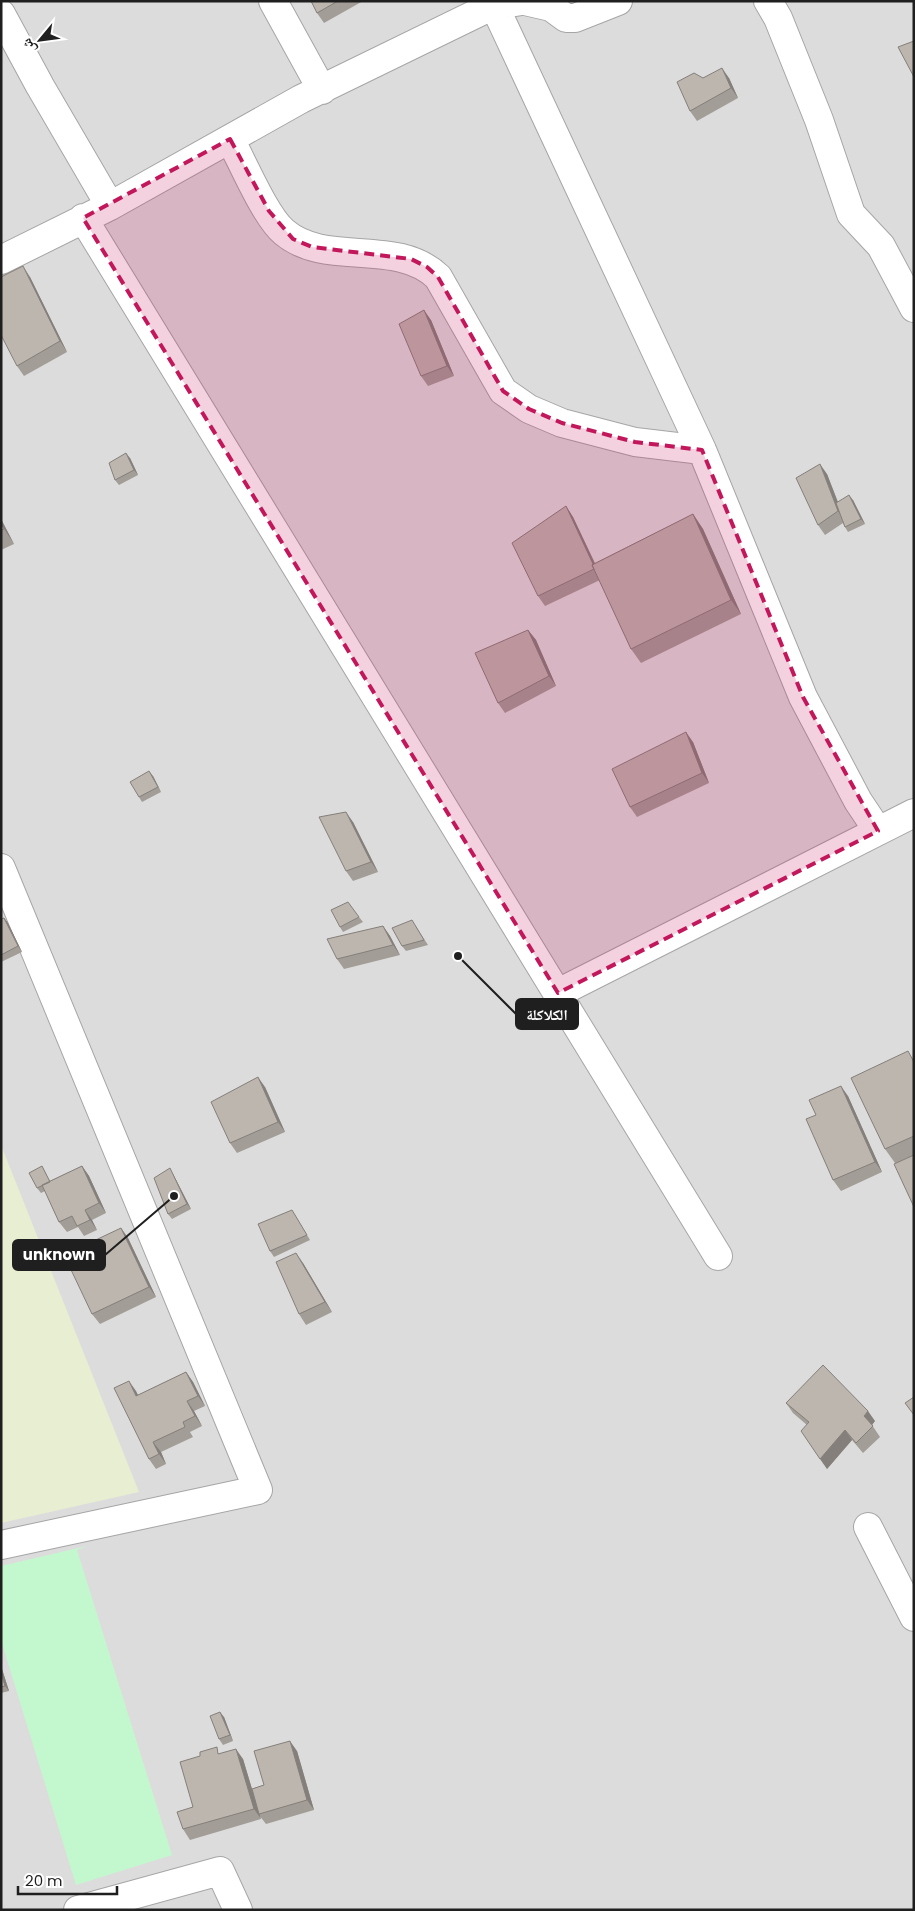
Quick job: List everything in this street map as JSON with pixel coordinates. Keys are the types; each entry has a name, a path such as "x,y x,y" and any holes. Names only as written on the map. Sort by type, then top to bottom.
{"street":[{"path":"273,1 322,90"},
{"path":"1,260 110,206 302,99 494,5 524,1 551,7 566,18 575,18 618,1"},
{"path":"768,1 778,18 819,120 850,214 881,246 914,308"},
{"path":"494,5 702,450 803,697 858,800 878,831"},
{"path":"1,14 40,86 110,206"},
{"path":"230,139 268,211 282,231 293,239 312,247 411,258 428,267 438,277 503,391 528,409 562,423 635,442 702,450"},
{"path":"83,218 718,1256"},
{"path":"558,993 914,813"},
{"path":"1,868 258,1490 1,1545"},
{"path":"868,1527 914,1617"},
{"path":"78,1910 220,1871 238,1910"}],"highlighted area":[{"path":"230,139 269,211 293,239 312,247 411,259 427,267 438,277 503,391 529,409 562,423 635,442 702,450 803,697 878,831 558,993 83,218"}],"shaded area":[{"path":"1,1 914,1 914,1910 1,1910"}],"green space":[{"path":"1,1145 139,1492 1,1523"},
{"path":"87,1546 77,1550 172,1855 76,1885 1,1640 1,1566"}],"building":[{"path":"311,1 338,1 317,13"},
{"path":"914,41 914,77 898,47"},
{"path":"722,68 731,88 690,111 677,82 694,73 703,78"},
{"path":"23,266 60,341 17,366 1,335 1,277"},
{"path":"424,310 447,366 421,376 399,324"},
{"path":"126,453 134,470 115,480 109,463"},
{"path":"820,464 838,511 818,525 796,478"},
{"path":"849,495 861,519 845,527 836,503"},
{"path":"566,506 594,569 538,596 512,543"},
{"path":"693,514 731,600 631,649 592,565"},
{"path":"528,630 549,676 498,703 475,653"},
{"path":"686,732 702,773 630,807 612,769"},
{"path":"149,771 158,787 139,797 130,782"},
{"path":"346,812 371,862 346,871 319,817"},
{"path":"348,902 359,917 340,927 331,910"},
{"path":"4,918 18,946 1,955 1,919"},
{"path":"412,920 424,940 402,946 392,928"},
{"path":"383,926 393,945 337,959 327,939"},
{"path":"908,1051 914,1062 914,1136 885,1149 851,1078"},
{"path":"258,1077 278,1122 230,1143 211,1102"},
{"path":"841,1086 875,1162 833,1180 806,1119 816,1115 809,1100"},
{"path":"914,1155 914,1207 894,1164"},
{"path":"42,1166 50,1182 37,1188 29,1173"},
{"path":"82,1166 99,1203 85,1210 90,1220 77,1226 72,1216 59,1222 42,1185"},
{"path":"170,1168 187,1204 168,1214 154,1178"},
{"path":"292,1210 307,1235 270,1251 258,1224"},
{"path":"121,1228 149,1287 92,1314 64,1255"},
{"path":"296,1253 325,1302 299,1314 276,1262"},
{"path":"823,1365 868,1411 864,1416 873,1426 856,1443 845,1430 820,1459 801,1431 809,1422 786,1403"},
{"path":"186,1372 198,1396 187,1401 195,1416 183,1422 185,1427 153,1442 159,1454 149,1459 114,1388 129,1381 136,1396"},
{"path":"914,1397 914,1415 905,1403"},
{"path":"1,1673 5,1686 1,1687"},
{"path":"220,1712 230,1735 219,1739 210,1716"},
{"path":"290,1741 307,1800 259,1814 252,1789 264,1785 254,1751"},
{"path":"217,1747 218,1754 236,1749 254,1809 183,1829 177,1812 193,1807 180,1762 200,1756 200,1752"}],"place":[{"name":"الكلاكلة","path":"458,956"},
{"name":"unknown","path":"174,1196"}]}
